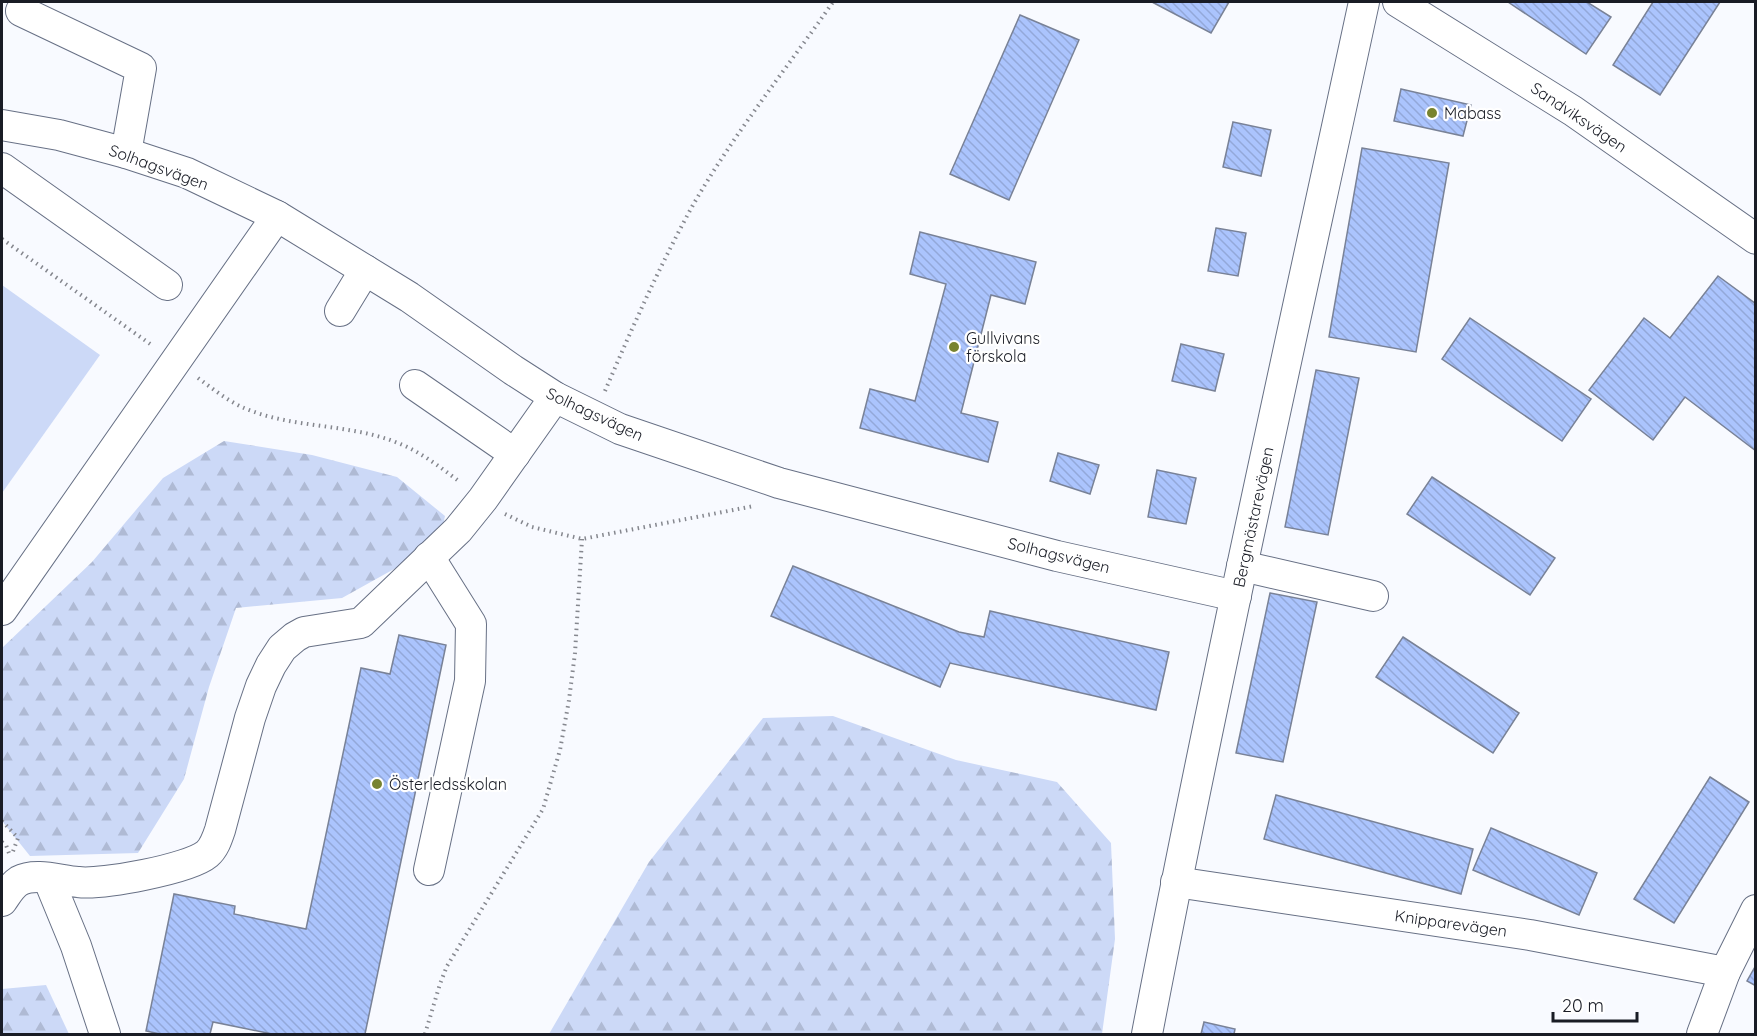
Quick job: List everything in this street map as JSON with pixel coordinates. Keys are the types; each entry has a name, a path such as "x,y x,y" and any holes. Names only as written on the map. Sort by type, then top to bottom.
{"street":[{"name":"Bergmästarevägen","path":"1147,1035 1176,882 1242,566 1364,2"},
{"name":"Sandviksvägen","path":"1398,2 1573,111 1755,239"},
{"path":"21,11 141,68 126,153"},
{"name":"Solhagsvägen","path":"2,125 59,135 126,153 187,173 277,216 365,270 555,397 620,429 779,483 1057,556 1236,596"},
{"path":"2,168 167,285"},
{"path":"2,610 277,216"},
{"path":"340,310 365,270"},
{"path":"415,385 515,454"},
{"path":"2,901 10,888 21,880 35,877 80,883 100,882 178,866 208,854 216,843 254,707 271,665 282,648 304,632 361,623 458,530 483,499 555,397"},
{"path":"429,557 471,624 470,681 429,870"},
{"path":"1242,566 1373,596"},
{"path":"48,878 76,946 105,1035"},
{"name":"Knipparevägen","path":"1176,882 1530,935 1725,972"},
{"path":"1702,1035 1725,972 1755,910"}],"path":[{"path":"595,417 664,260 693,205 716,167 833,2"},
{"path":"2,239 230,401 245,409 277,418 397,442 427,458 503,513 532,527 582,539 750,508 759,503 779,483"},
{"path":"425,1035 447,966 543,809 560,750 569,700 575,652 582,539"},
{"path":"2,821 18,838 10,857"}],"green space":[{"path":"2,285 100,355 2,493"},
{"path":"224,441 312,455 397,477 445,516 439,544 342,598 236,608 209,687 184,779 138,853 30,856 2,821 2,648 92,562 163,478"},
{"path":"833,716 956,760 1057,782 1111,843 1115,939 1102,1034 549,1034 649,862 763,718"},
{"path":"46,985 69,1034 2,1034 2,989"}],"building":[{"path":"1152,2 1229,2 1211,33"},
{"path":"1508,2 1587,2 1611,17 1586,54"},
{"path":"1653,2 1720,2 1660,95 1613,65"},
{"path":"1020,15 1079,40 1009,200 950,174"},
{"name":"Mabass","path":"1401,89 1471,105 1463,136 1394,121"},
{"path":"1233,122 1271,130 1261,176 1223,167"},
{"path":"1362,148 1449,163 1416,352 1329,337"},
{"path":"1216,228 1246,233 1238,276 1208,271"},
{"name":"Gullvivans förskola","path":"920,232 1036,262 1025,304 991,295 961,413 998,422 988,462 860,428 870,389 915,401 946,284 910,274"},
{"path":"1718,276 1756,304 1756,451 1685,397 1653,440 1589,390 1644,318 1670,338"},
{"path":"1470,318 1591,399 1562,441 1442,359"},
{"path":"1181,344 1224,354 1215,391 1172,381"},
{"path":"1316,370 1359,378 1328,535 1285,527"},
{"path":"1058,453 1099,465 1090,494 1050,481"},
{"path":"1157,470 1196,478 1186,524 1148,517"},
{"path":"1432,477 1555,558 1530,595 1407,514"},
{"path":"793,566 959,632 984,637 990,611 1169,652 1156,710 950,663 940,687 771,616"},
{"path":"1270,593 1317,602 1283,762 1236,753"},
{"name":"Österledsskolan","path":"399,635 446,645 365,1034 272,1034 213,1022 210,1034 160,1034 146,1031 174,894 235,906 234,914 306,929 361,668 390,674"},
{"path":"1403,637 1519,713 1493,753 1376,677"},
{"path":"1710,777 1749,802 1674,923 1634,899"},
{"path":"1276,795 1473,849 1461,894 1264,839"},
{"path":"1491,828 1597,873 1579,915 1473,870"},
{"path":"1756,965 1756,986 1747,981"},
{"path":"1204,1022 1235,1029 1234,1034 1201,1034"}],"place":[{"name":"Mabass","path":"1432,113"},
{"name":"Gullvivans förskola","path":"954,347"},
{"name":"Österledsskolan","path":"377,784"}]}
